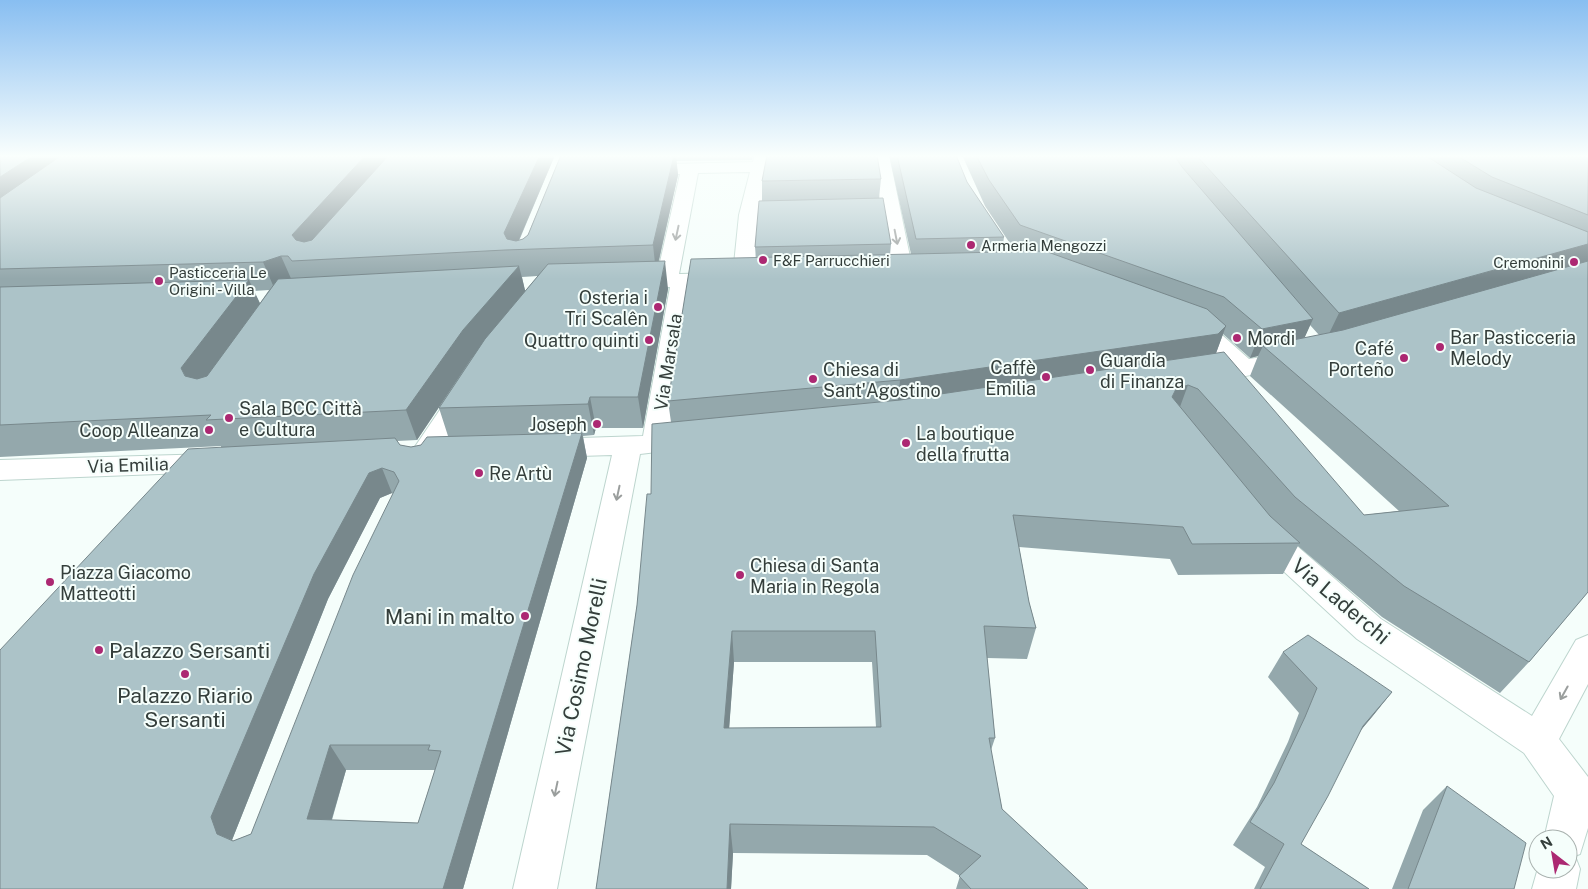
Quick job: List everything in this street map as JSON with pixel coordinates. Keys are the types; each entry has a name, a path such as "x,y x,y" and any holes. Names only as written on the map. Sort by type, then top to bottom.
{"street":[{"name":"Via Marsala","path":"642,445 674,280 686,196"},
{"path":"611,283 752,278 749,215 753,196"},
{"path":"889,196 904,276"},
{"path":"749,215 891,212"},
{"path":"1170,319 1205,332 1244,368"},
{"path":"1178,378 1310,355"},
{"path":"455,450 414,455 477,373"},
{"path":"522,448 642,445 713,439"},
{"name":"Via Cosimo Morelli","path":"535,889 642,445"},
{"name":"Via Emilia","path":"0,470 171,457 235,461"},
{"name":"Via Laderchi","path":"1242,508 1266,538 1369,629 1538,741"},
{"path":"1569,829 1582,796 1538,741 1588,650"}],"building":[{"path":"2,196 328,196 292,235 296,240 304,242 312,240 351,196 521,196 504,233 507,239 516,241 528,235 544,196 664,196 653,245 505,250 292,261 288,256 281,256 263,262 0,269 0,198"},
{"path":"906,196 977,196 1004,237 916,239"},
{"path":"1000,196 1207,196 1313,319 1262,329 1224,297 1020,225"},
{"path":"1234,196 1498,196 1588,232 1588,244 1339,313"},
{"path":"1541,196 1588,196 1588,215"},
{"path":"883,198 891,244 755,247 759,201"},
{"path":"1045,251 1207,309 1226,326 1218,334 900,380 668,401 691,259"},
{"path":"665,261 638,397 590,397 588,404 439,408 485,339 548,264"},
{"path":"1588,261 1588,592 1529,662 1404,586 1295,497 1198,389 1188,385 1176,389 1172,397 1270,516 1300,543 1192,544 1183,527 1013,515 1029,602 1036,628 984,626 995,738 989,738 1002,809 1088,889 971,889 959,876 981,856 934,827 730,824 727,889 596,889 637,605 647,494 651,494 652,424 900,400 1224,352 1364,515 1449,506 1263,346 1343,330","holes":["732,631 875,631 881,727 724,728"]},
{"path":"519,266 463,330 406,410 206,420 211,415 0,425 0,287 249,280 181,368 185,376 197,379 207,376 278,279"},
{"path":"582,433 443,889 0,889 0,650 188,449 395,438 400,445 411,447 421,445 427,437","holes":["382,468 394,472 399,481 353,575 251,834 233,841 217,834 211,817 314,574 369,473","330,745 430,745 428,750 441,751 418,823 307,819"]},
{"path":"1308,635 1392,692 1363,726 1328,796 1301,844 1369,889 1260,889 1284,844 1250,822 1274,783 1317,688 1283,652"},
{"path":"1447,786 1526,843 1514,889 1408,889"}],"place":[{"name":"Armeria Mengozzi","path":"971,245"},
{"name":"F&F Parrucchieri","path":"763,260"},
{"name":"Cremonini","path":"1574,262"},
{"name":"Pasticceria Le Origini - Villa","path":"159,281"},
{"name":"Osteria i Tri Scalên","path":"658,307"},
{"name":"Mordi","path":"1237,338"},
{"name":"Quattro quinti","path":"649,340"},
{"name":"Bar Pasticceria Melody","path":"1440,347"},
{"name":"Café Porteño","path":"1404,358"},
{"name":"Guardia di Finanza","path":"1090,370"},
{"name":"Caffè Emilia","path":"1046,377"},
{"name":"Chiesa di Sant'Agostino","path":"813,379"},
{"name":"Sala BCC Città e Cultura","path":"229,418"},
{"name":"Joseph","path":"597,424"},
{"name":"Coop Alleanza","path":"209,430"},
{"name":"La boutique della frutta","path":"906,443"},
{"name":"Re Artù","path":"479,473"},
{"name":"Chiesa di Santa Maria in Regola","path":"740,575"},
{"name":"Piazza Giacomo Matteotti","path":"50,582"},
{"name":"Mani in malto","path":"525,616"},
{"name":"Palazzo Sersanti","path":"99,650"},
{"name":"Palazzo Riario Sersanti","path":"185,674"}]}
